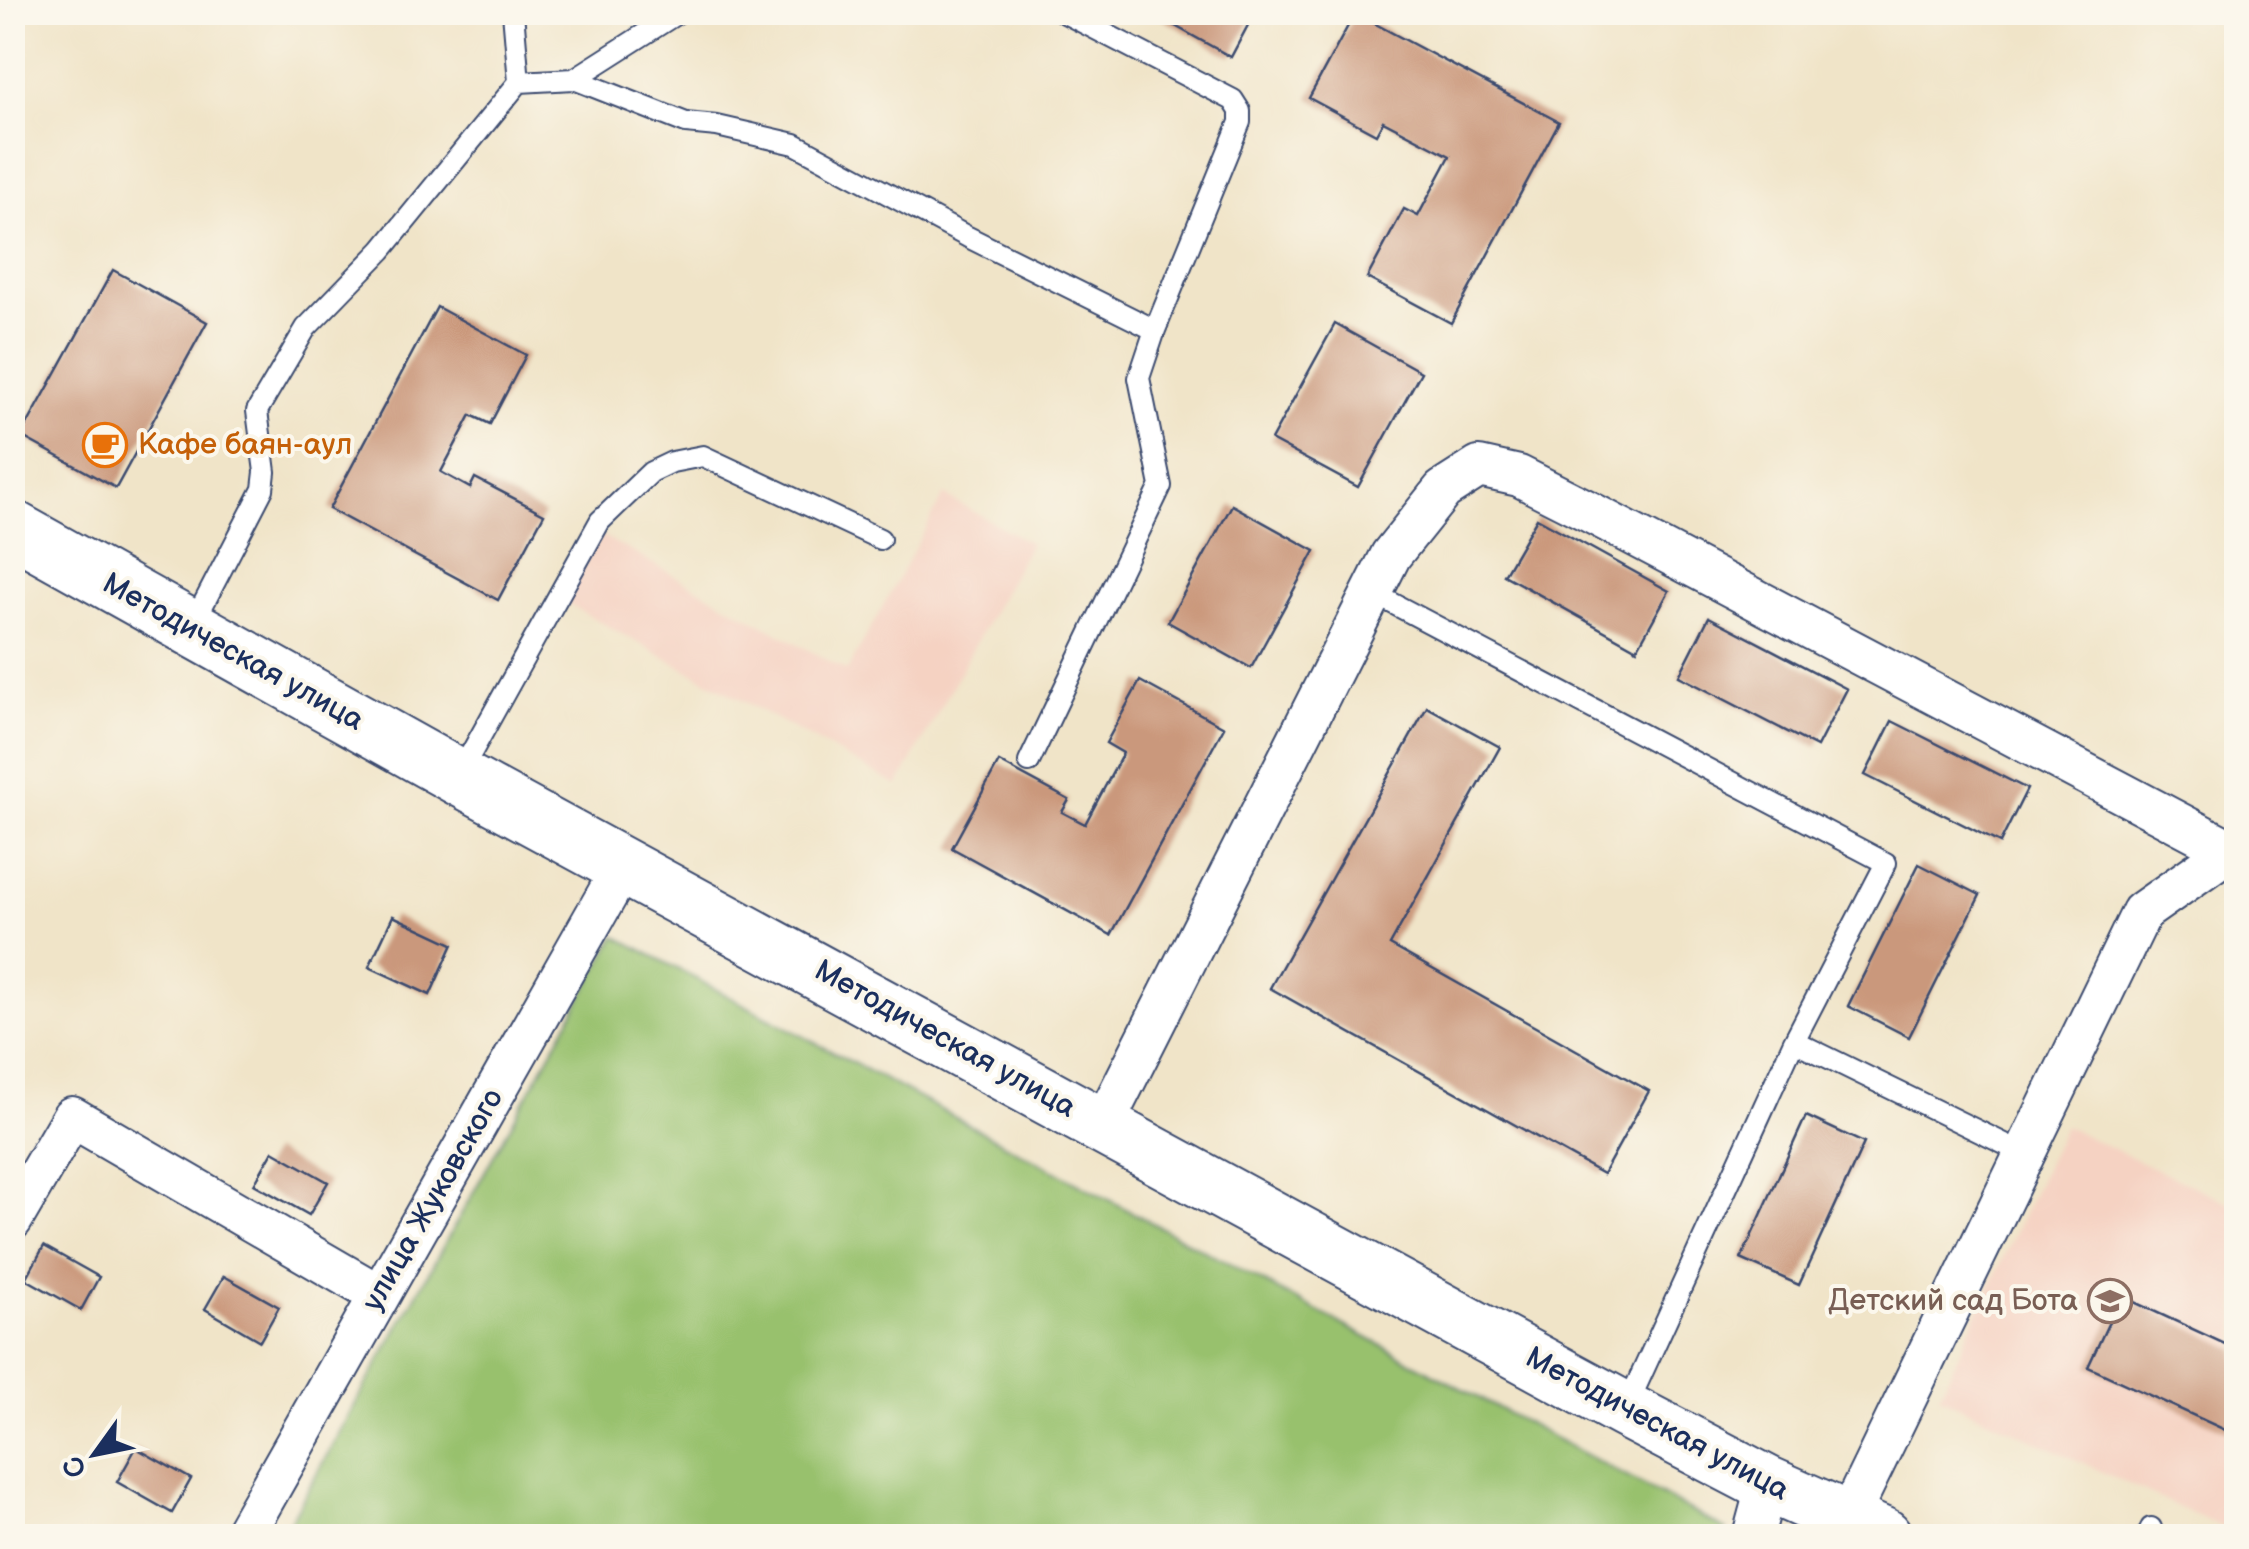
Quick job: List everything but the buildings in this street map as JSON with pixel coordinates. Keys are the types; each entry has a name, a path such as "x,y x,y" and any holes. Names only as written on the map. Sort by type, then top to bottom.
{"main road":[{"name":"Методическая улица","path":"12,528 458,777 1625,1410 1767,1484 1866,1528"}],"street":[{"path":"1104,1125 1392,556 1443,490 1478,467 1518,476 2233,850 2142,912 2025,1154 1866,1528"},
{"name":"улица Жуковского","path":"243,1536 624,864"},
{"path":"12,1220 72,1117 379,1295"},
{"path":"1753,1536 1767,1484"}],"lane":[{"path":"190,628 263,489 265,472 257,411 306,328 382,250 520,82 512,12"},
{"path":"574,79 679,12"},
{"path":"1029,762 1161,486 1139,378 1240,122 1240,111 1233,100 1064,12"},
{"path":"520,82 574,79 686,123 795,144 968,237 1155,330"},
{"path":"458,777 600,521 650,472 672,462 703,456 880,539"},
{"path":"1373,593 1886,863 1794,1041 1625,1410"},
{"path":"1794,1041 2025,1154"}],"shaded area":[{"path":"944,495 1030,543 898,786 564,602 601,535 847,671"},
{"name":"Детский сад Бота","path":"2064,1126 2236,1206 2236,1534 1939,1396"}],"green space":[{"path":"616,936 1726,1530 1725,1536 282,1536"}],"place":[{"name":"Кафе баян-аул","path":"105,445"},
{"name":"Детский сад Бота","path":"2110,1301"}]}
